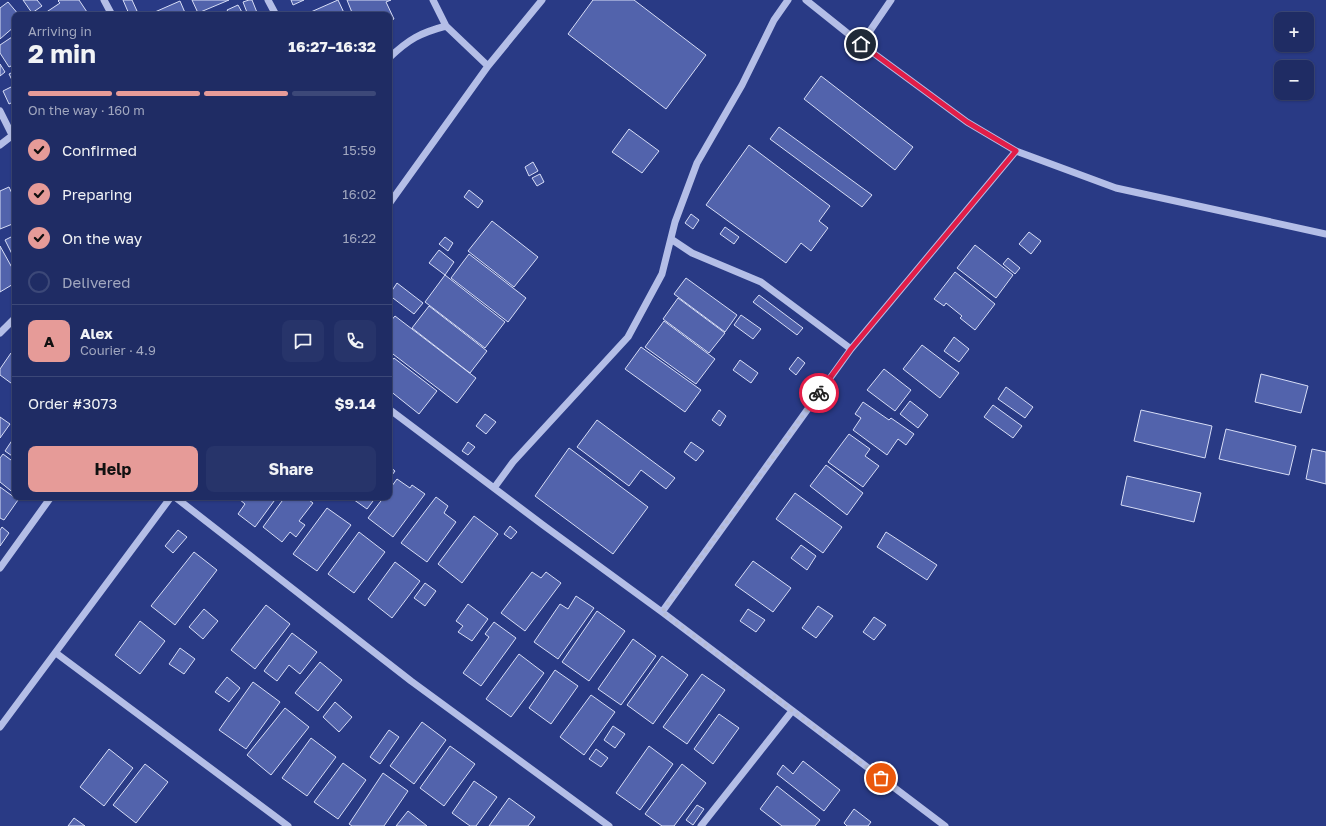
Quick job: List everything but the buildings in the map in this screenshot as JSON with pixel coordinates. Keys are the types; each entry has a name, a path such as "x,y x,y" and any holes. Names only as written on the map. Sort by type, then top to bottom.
{"street":[{"path":"104,0 110,12"},
{"path":"268,0 274,12"},
{"path":"433,0 446,26 488,66"},
{"path":"392,200 488,66 542,0"},
{"path":"494,488 513,462 628,337 662,274 675,222 697,163 742,85 774,20 788,0"},
{"path":"806,0 861,44 967,122 1016,151 1116,188 1326,234"},
{"path":"861,44 891,0"},
{"path":"392,55 412,38 424,32 446,26"},
{"path":"0,111 12,134"},
{"path":"0,145 12,139"},
{"path":"662,612 851,349 1016,151"},
{"path":"671,239 692,253 762,282 851,349"},
{"path":"0,334 12,321"},
{"path":"392,411 662,612 945,826"},
{"path":"0,568 49,500"},
{"path":"0,727 169,500"},
{"path":"179,500 411,680 609,826"},
{"path":"56,653 288,826"},
{"path":"701,826 792,711"}],"way so far":[{"path":"819,393 662,612 881,778"}],"route":[{"path":"819,393 851,349 1016,151 967,122 861,44"}]}
